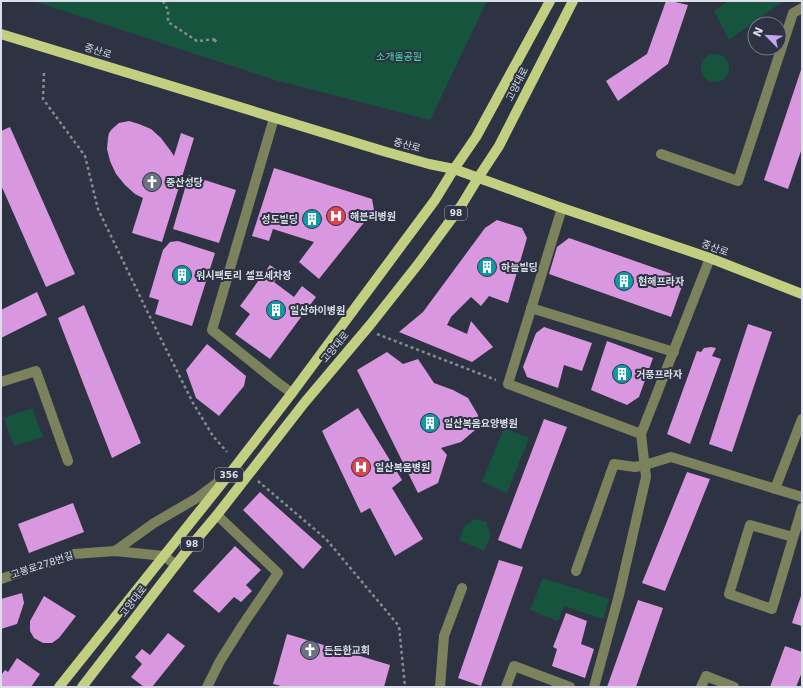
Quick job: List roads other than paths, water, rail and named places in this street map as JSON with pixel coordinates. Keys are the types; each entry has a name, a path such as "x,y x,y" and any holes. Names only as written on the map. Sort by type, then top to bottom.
{"main road":[{"name":"고양대로","path":"59,687 231,472 292,393 435,200 476,137 550,1"},
{"name":"고양대로","path":"82,687 305,402 370,325 419,263 460,206 499,146 573,1"},
{"name":"중산로","path":"1,34 391,153 429,164 454,169 562,208 710,258 802,294"}],"street":[{"path":"661,154 738,181 793,12 802,8"},
{"path":"274,118 212,330 292,393"},
{"path":"562,208 508,384 641,434"},
{"path":"594,687 619,595 646,477 641,434 710,258"},
{"path":"532,308 674,352"},
{"path":"1,382 36,371 68,461"},
{"path":"775,489 802,419"},
{"path":"576,571 614,464 635,467 671,457 802,498"},
{"path":"115,551 154,523 197,498 231,472"},
{"path":"793,537 750,525 729,594 772,609 802,508"},
{"path":"207,687 220,661 278,573 217,515"},
{"name":"고봉로278번길","path":"1,579 74,554 115,551 164,556"},
{"path":"164,556 176,565"},
{"path":"440,687 444,636 462,588"},
{"path":"506,687 514,666 570,687"},
{"path":"701,687 706,676 734,687"}],"place":[{"name":"중산성당","path":"152,182"},
{"name":"해븐리병원","path":"336,216"},
{"name":"성도빌딩","path":"312,219"},
{"name":"하늘빌딩","path":"487,267"},
{"name":"워시팩토리 셀프세차장","path":"182,275"},
{"name":"현해프라자","path":"624,281"},
{"name":"일산하이병원","path":"276,310"},
{"name":"거풍프라자","path":"622,374"},
{"name":"일산복음요양병원","path":"430,423"},
{"name":"일산복음병원","path":"361,467"},
{"name":"든든한교회","path":"310,650"}],"park label":[{"name":"소개울공원","path":"399,56"}]}
